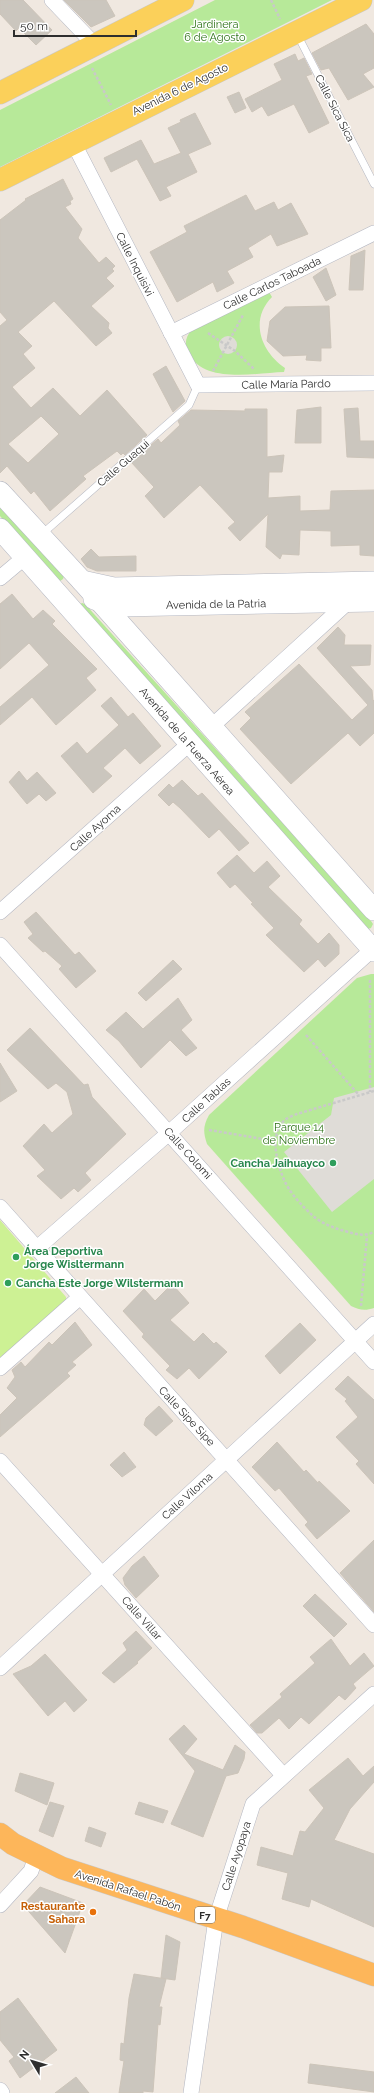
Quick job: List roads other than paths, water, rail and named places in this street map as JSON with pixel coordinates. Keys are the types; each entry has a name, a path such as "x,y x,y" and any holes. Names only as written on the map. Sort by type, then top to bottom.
{"highway":[{"name":"Avenida Rafael Pabón","path":"0,1834 13,1844 62,1868 216,1918 374,1975"}],"main road":[{"path":"0,93 183,0"},
{"name":"Avenida 6 de Agosto","path":"0,180 289,27 361,0"},
{"path":"0,492 41,536 374,910"},
{"name":"Avenida de la Fuerza Aérea","path":"0,530 373,949"},
{"name":"Avenida de la Patria","path":"82,582 114,588 374,582"},
{"name":"Avenida de la Patria","path":"58,595 97,600 120,606 374,601"},
{"path":"134,641 130,629 130,620 142,605"}],"street":[{"path":"52,0 94,44"},
{"name":"Calle Inquisivi","path":"73,142 198,385"},
{"name":"Calle Carlos Taboada","path":"171,333 374,233"},
{"name":"Calle María Pardo","path":"198,385 374,383"},
{"path":"0,578 25,557"},
{"path":"211,727 348,602"},
{"name":"Calle Ayoma","path":"0,912 189,744"},
{"name":"Calle Colomi","path":"0,945 170,1132 374,1362"},
{"name":"Calle Tablas","path":"36,1249 170,1132 373,949"},
{"name":"Calle Sipe Sipe","path":"0,1208 79,1298 227,1459 374,1625"},
{"path":"0,1368 79,1298"},
{"name":"Calle Viloma","path":"0,1668 374,1324"},
{"name":"Calle Villar","path":"0,1461 284,1775"},
{"name":"Calle Ayopaya","path":"191,2093 216,1918 252,1804 374,1694"},
{"path":"0,1905 30,1871 36,1856"}],"lane":[{"name":"Calle Sica Sica","path":"289,27 374,184"},
{"name":"Calle Guaqui","path":"41,536 189,405 198,385"}],"place":[{"name":"Cancha Jaihuayco","path":"333,1163"},
{"name":"Área Deportiva Jorge Wisltermann","path":"16,1257"},
{"name":"Cancha Este Jorge Wilstermann","path":"8,1283"},
{"name":"Restaurante Sahara","path":"93,1912"}],"park label":[{"name":"Jardinera 6 de Agosto","path":"215,30"},
{"name":"Parque 14 de Noviembre","path":"299,1133"}]}
